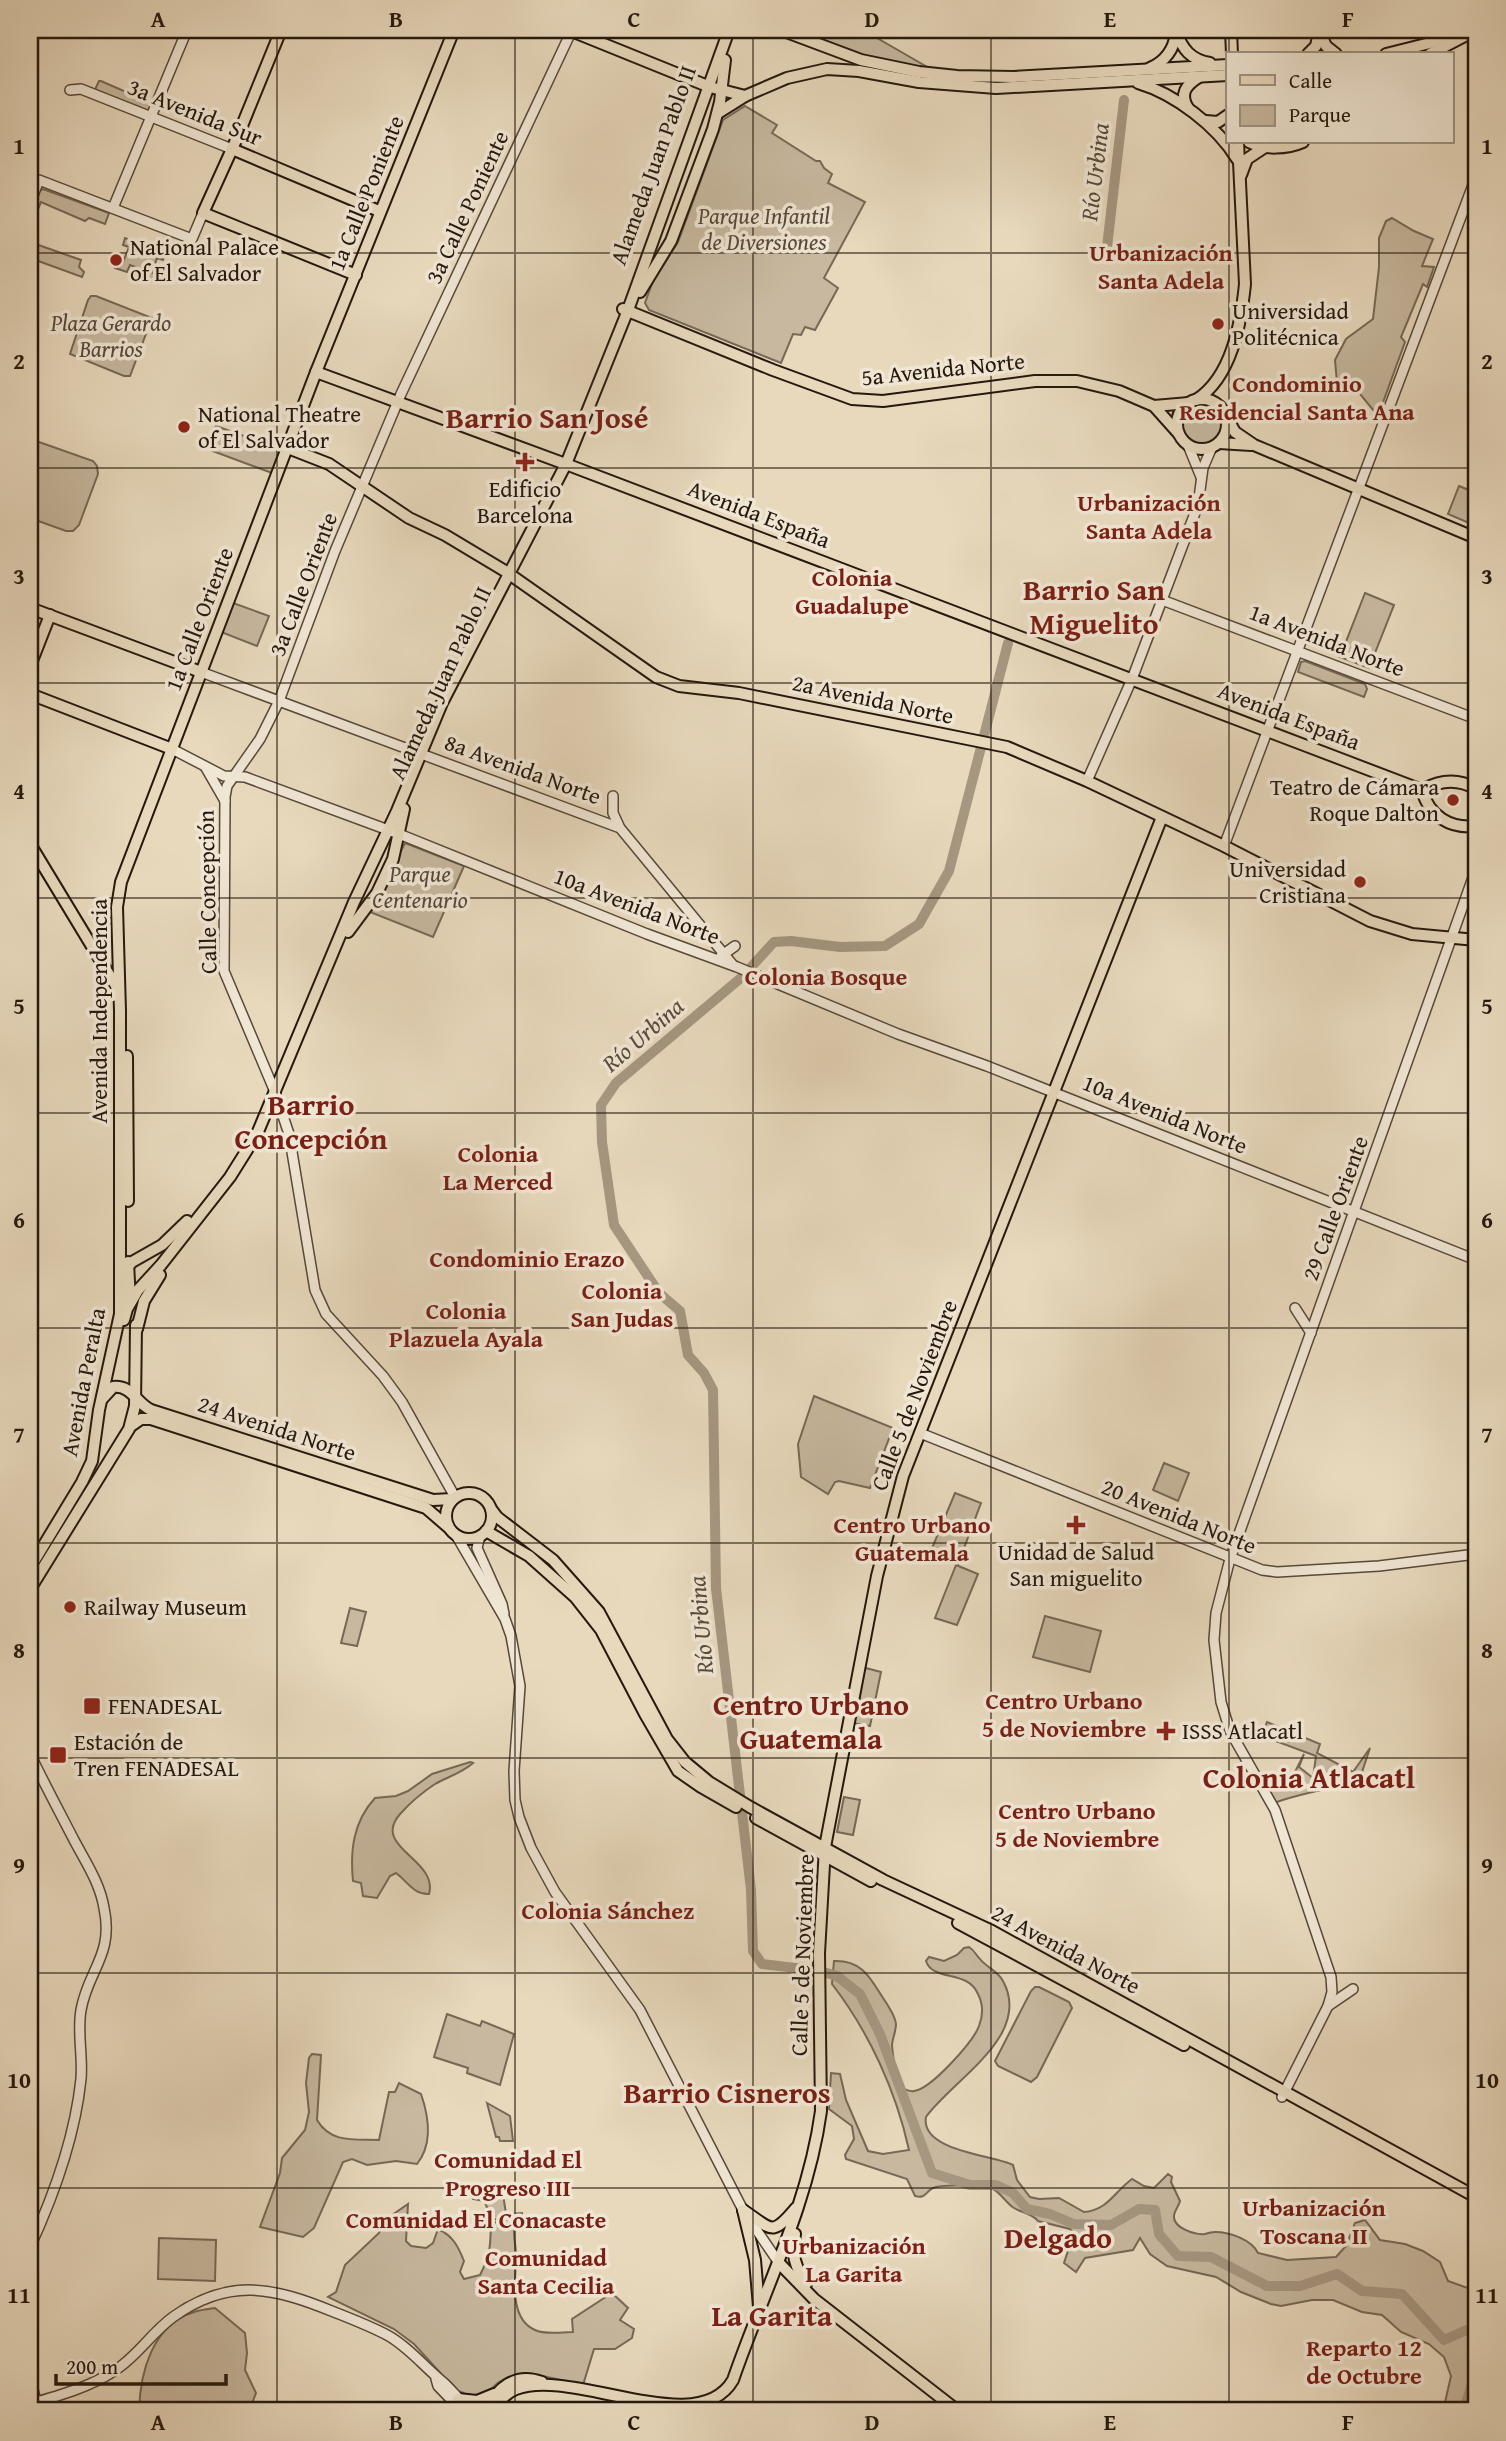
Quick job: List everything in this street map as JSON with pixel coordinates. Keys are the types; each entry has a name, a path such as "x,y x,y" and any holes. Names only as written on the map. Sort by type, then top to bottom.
{"main road":[{"path":"281,30 203,213 356,275"},
{"name":"1a Calle Poniente","path":"316,372 454,30"},
{"path":"571,30 713,88 745,96"},
{"path":"628,310 713,88 726,30"},
{"name":"Alameda Juan Pablo II","path":"628,310 671,241 718,113 713,88 726,30"},
{"name":"Alameda Juan Pablo II","path":"125,1269 158,1248 188,1220 246,1144 275,1093 348,930 380,887 396,852 390,831 442,703 566,464 724,65 735,30"},
{"path":"781,30 830,48 860,65 919,82 987,88 1226,75"},
{"path":"1230,30 1232,50"},
{"path":"1232,50 1239,30"},
{"path":"1394,52 1430,43 1455,30"},
{"path":"1434,52 1476,30"},
{"path":"1176,31 1183,48 1192,57 1202,62 1226,65"},
{"path":"1144,70 1163,60 1175,42 1176,31"},
{"path":"1310,52 1316,46 1319,31"},
{"path":"1319,31 1326,46 1334,52"},
{"path":"827,69 834,59 830,48"},
{"path":"718,113 745,96 802,73 860,65 976,78 1226,65"},
{"path":"1189,111 1184,92 1188,85 1200,76"},
{"path":"1132,81 1163,92 1226,141"},
{"path":"1201,119 1216,122 1226,116"},
{"path":"1228,144 1238,160"},
{"path":"1238,144 1245,284 1238,329 1220,374 1207,393 1178,417 1179,434 1188,445 1202,449 1216,445 1254,445"},
{"path":"1255,144 1265,147 1288,147 1297,144"},
{"path":"1240,179 1247,159 1265,147"},
{"name":"3a Avenida Sur","path":"232,149 379,211"},
{"name":"5a Avenida Norte","path":"628,310 773,370 857,400 883,401 1028,382 1064,380 1101,385 1154,406 1179,434"},
{"name":"Avenida España","path":"316,372 566,464 1422,790"},
{"name":"1a Calle Oriente","path":"121,882 316,372"},
{"path":"1220,374 1220,397 1226,415 1235,432 1254,445 1476,538"},
{"path":"1193,402 1210,401 1226,415 1226,433 1216,445"},
{"name":"5a Avenida Norte","path":"1154,406 1193,402"},
{"name":"2a Avenida Norte","path":"288,448 329,464 409,518 510,574 656,677 679,686 739,693 996,745 1087,781 1224,846 1370,921 1412,934 1476,940"},
{"name":"8a Avenida Norte","path":"30,608 201,672"},
{"path":"30,666 50,615"},
{"name":"10a Avenida Norte","path":"30,694 172,749"},
{"path":"80,1497 97,1458 104,1396 130,1303 245,1156 275,1093 346,922 376,884 388,858 390,831 421,754"},
{"name":"Alameda Juan Pablo II","path":"137,1329 148,1291 251,1154 351,897 402,813 421,754"},
{"path":"1476,789 1449,781 1435,783 1422,790 1427,804 1441,819 1461,827 1476,826"},
{"name":"Calle 5 de Noviembre","path":"558,2387 681,2408 702,2406 717,2399 729,2386 770,2287 800,2203 817,2142 821,2111 819,1953 825,1852 877,1576 903,1476 1162,817"},
{"path":"30,844 120,992"},
{"name":"Avenida Independencia","path":"121,882 117,907 125,1269"},
{"name":"Avenida Independencia","path":"121,882 127,1012 125,1269"},
{"name":"Avenida Peralta","path":"30,1589 130,1429 134,1415 137,1329 125,1269"},
{"name":"Avenida Peralta","path":"30,1568 90,1466 120,1314 125,1269"},
{"path":"30,1577 122,1435 133,1393 134,1316 140,1295 154,1273"},
{"path":"104,1396 117,1386 133,1393"},
{"name":"24 Avenida Norte","path":"133,1393 141,1404 151,1410 433,1500 454,1498"},
{"name":"24 Avenida Norte","path":"130,1429 141,1419 151,1419 426,1508 452,1531"},
{"path":"491,1509 491,1521 483,1534 467,1539 452,1531 445,1513 454,1498 465,1493 475,1493 484,1498 497,1517 553,1560 582,1591 606,1624 667,1739 691,1769 727,1798"},
{"path":"483,1534 529,1556 575,1597 601,1630 678,1771 701,1787 727,1798"},
{"name":"24 Avenida Norte","path":"727,1798 1284,2094"},
{"path":"1284,2094 1476,2197"},
{"path":"1284,2094 1476,2204"},
{"path":"743,2210 774,2228 781,2226 800,2203"},
{"path":"800,2203 794,2242 795,2266 814,2299"},
{"path":"743,2210 755,2260 759,2312"},
{"path":"779,2263 814,2299"},
{"path":"770,2287 780,2281 786,2281 814,2299 958,2411"},
{"path":"460,2408 524,2378 536,2379 558,2387"},
{"path":"493,2411 506,2394 517,2388 558,2387"},
{"path":"486,2411 496,2393"}],"street":[{"path":"113,208 187,30"},
{"name":"3a Calle Poniente","path":"398,402 571,30"},
{"name":"3a Avenida Sur","path":"70,90 81,89 232,149"},
{"path":"1224,846 1476,177"},
{"path":"30,204 39,180 192,239 203,213"},
{"name":"3a Calle Oriente","path":"235,776 260,739 279,701 330,563 398,402"},
{"path":"1188,445 1201,479"},
{"path":"1087,781 1132,678 1162,600 1198,505 1201,479 1216,445"},
{"name":"1a Avenida Norte","path":"1162,600 1476,719"},
{"name":"8a Avenida Norte","path":"201,672 620,828 735,967"},
{"name":"10a Avenida Norte","path":"172,749 224,776 245,777 390,831 898,1034 1476,1260"},
{"path":"205,766 225,801"},
{"name":"Calle Concepción","path":"235,776 225,791 224,971 275,1093 292,1143 309,1268 319,1302 326,1314 396,1393 413,1419 454,1498"},
{"path":"613,796 613,813 620,828"},
{"name":"29 Calle Oriente","path":"1331,1977 1275,1810 1230,1731 1221,1702 1214,1640 1216,1613 1230,1559 1476,869"},
{"path":"695,952 705,949 709,936"},
{"path":"709,957 725,955 735,946"},
{"path":"1311,1333 1295,1308 1308,1312 1320,1307"},
{"name":"20 Avenida Norte","path":"920,1433 1262,1570 1277,1572 1379,1566 1468,1555 1476,1557"},
{"path":"452,1531 505,1619"},
{"path":"483,1534 477,1548 502,1604 520,1686 514,1770 515,1800 531,1848 555,1892 639,2010 743,2210 779,2263"},
{"path":"30,1754 99,1888 106,1916 106,1934 100,1964 81,2008 80,2082 63,2161 54,2192 30,2247"},
{"path":"1328,2006 1353,1989 1331,1977"},
{"path":"1284,2094 1328,2006 1332,1992 1331,1977"},
{"path":"30,2377 33,2403 99,2380 130,2359 182,2311 206,2298 243,2288 284,2293 374,2329 406,2348 442,2382 460,2408 475,2411"}],"green space":[{"path":"798,30 863,30 936,72 843,49"},
{"path":"99,81 156,105 149,117 93,94"},
{"name":"Parque Infantil de Diversiones","path":"745,106 777,125 772,133 820,161 832,174 828,183 865,202 824,278 838,288 815,330 805,327 801,335 793,334 781,363 649,310 645,303 653,281 678,242 723,120"},
{"path":"43,189 109,213 105,224 89,218 85,221 41,202 34,219 30,218 39,191"},
{"path":"1392,218 1433,239 1422,266 1434,267 1427,287 1423,284 1401,337 1405,342 1378,416 1352,384 1338,394 1335,360 1346,339 1373,319 1379,267 1379,238 1386,221"},
{"path":"125,238 165,254 163,260 157,258 152,273 157,275 155,283 141,278 144,270 130,265 127,272 115,268 117,260 123,262 129,247 123,245"},
{"path":"30,242 81,260 79,267 84,272 82,277 30,258"},
{"name":"Plaza Gerardo Barrios","path":"91,296 152,318 130,376 70,354"},
{"path":"1202,403 1217,410 1224,425 1217,440 1202,447 1187,440 1180,425 1187,410"},
{"path":"216,426 280,449 272,473 207,449"},
{"path":"39,442 93,461 97,466 98,474 79,525 73,531 30,518 30,451 34,444"},
{"path":"1459,486 1476,493 1476,526 1448,514"},
{"path":"1365,593 1394,605 1369,668 1340,657"},
{"path":"233,603 269,616 257,646 221,632"},
{"path":"1305,661 1365,684 1367,689 1364,697 1298,672 1301,662"},
{"name":"Parque Centenario","path":"405,843 464,866 433,937 370,912"},
{"path":"814,1396 893,1428 870,1488 839,1481 835,1482 828,1494 801,1477 798,1444"},
{"path":"1164,1463 1189,1473 1178,1501 1153,1490"},
{"path":"955,1493 981,1503 958,1564 930,1553"},
{"path":"956,1565 978,1574 957,1625 935,1618"},
{"path":"350,1608 366,1612 357,1646 341,1643"},
{"path":"1045,1616 1101,1631 1090,1672 1033,1657"},
{"path":"862,1667 881,1672 870,1726 852,1723"},
{"path":"1267,1722 1320,1744 1317,1753 1353,1772 1370,1748 1360,1778 1274,1803 1266,1787 1294,1774 1304,1754 1299,1767 1313,1778 1316,1756 1262,1736"},
{"path":"473,1763 421,1794 401,1813 393,1825 393,1835 398,1844 424,1871 429,1882 429,1894 415,1890 396,1873 390,1876 377,1898 363,1896 361,1883 353,1881 352,1859 358,1827 375,1798 396,1796 432,1774"},
{"path":"844,1797 860,1800 853,1835 837,1832"},
{"path":"969,1947 1003,1981 1009,2001 1007,2020 999,2038 986,2056 926,2117 927,2128 934,2137 960,2150 1013,2165 1017,2180 1030,2197 1059,2198 1084,2212 1105,2204 1132,2179 1154,2188 1168,2174 1172,2177 1171,2182 1180,2201 1175,2220 1185,2230 1234,2235 1251,2244 1258,2253 1287,2260 1336,2257 1346,2246 1355,2223 1365,2220 1380,2240 1405,2244 1423,2251 1440,2262 1448,2281 1476,2291 1476,2411 1443,2411 1451,2376 1444,2357 1429,2344 1401,2332 1382,2315 1362,2312 1333,2300 1312,2300 1281,2306 1271,2304 1241,2292 1216,2277 1167,2266 1150,2254 1140,2238 1133,2250 1085,2258 1076,2272 1064,2263 1074,2233 1070,2229 1038,2221 1014,2208 993,2189 945,2186 933,2188 921,2197 915,2196 907,2179 846,2159 845,2155 854,2139 852,2126 829,2109 831,2073 840,2074 846,2100 868,2151 883,2154 909,2150 897,2106 880,2063 858,2022 832,1984 834,1961 854,1964 861,1969 887,2004 896,2024 892,2046 897,2074 904,2089 913,2091 930,2082 951,2064 979,2026 982,2006 973,1986 959,1978 936,1971 926,1961 929,1957 944,1961"},
{"path":"1039,1987 1069,2002 1072,2008 1037,2077 1031,2082 998,2066 995,2061 1031,1991"},
{"path":"447,2014 480,2026 482,2021 514,2034 500,2085 467,2073 468,2068 434,2057"},
{"path":"312,2054 321,2055 317,2120 329,2133 345,2139 379,2140 389,2092 395,2092 399,2083 421,2094 428,2130 425,2148 417,2164 396,2161 367,2165 352,2159 343,2162 314,2228 303,2237 260,2227 280,2173 282,2158 305,2130 309,2112 306,2083 309,2058"},
{"path":"487,2103 510,2116 513,2141 500,2141 499,2137 496,2137"},
{"path":"501,2184 507,2220 490,2219 483,2212 487,2207 484,2201 473,2199 471,2189"},
{"path":"408,2204 406,2241 411,2246 426,2248 433,2243 438,2229 448,2235 464,2261 460,2272 464,2279 480,2275 489,2250 491,2224 498,2221 511,2224 509,2214 522,2213 522,2216 512,2223 515,2223 515,2297 526,2324 544,2332 573,2332 572,2319 612,2293 628,2308 620,2320 634,2329 632,2338 615,2349 594,2349 583,2385 540,2376 519,2375 499,2382 483,2398 467,2397 456,2390 414,2344 394,2329 328,2297 336,2292 345,2265 379,2233 385,2220"},
{"path":"159,2238 216,2240 215,2281 158,2279"},
{"path":"215,2308 245,2333 245,2370 256,2393 249,2411 139,2411 142,2381 158,2339 180,2318 196,2311"}],"waterway":[{"name":"Río Urbina","path":"1107,247 1124,100"},
{"name":"Río Urbina","path":"1008,643 949,871 919,924 885,946 840,947 791,941 774,942 742,977 616,1083 601,1105 602,1142 614,1225 659,1293 680,1311 688,1355 704,1373 713,1390 716,1588 751,1890 753,1951 762,1964 820,1971 837,1976 860,1994 880,2034 932,2173 970,2185 996,2185 1013,2193 1027,2209 1050,2214 1074,2224 1111,2225 1139,2209 1155,2210 1159,2234 1178,2256 1211,2257 1267,2286 1300,2286 1337,2274 1362,2291 1402,2294 1444,2340 1469,2329 1476,2341"},
{"name":"Río Urbina","path":"1464,2411 1476,2370"}],"place":[{"name":"National Palace of El Salvador","path":"116,260"},
{"name":"Universidad Politécnica","path":"1218,324"},
{"name":"National Theatre of El Salvador","path":"184,427"},
{"name":"Edificio Barcelona","path":"525,462"},
{"name":"Teatro de Cámara Roque Dalton","path":"1453,800"},
{"name":"Universidad Cristiana","path":"1360,882"},
{"name":"Unidad de Salud San miguelito","path":"1076,1525"},
{"name":"Railway Museum","path":"70,1607"},
{"name":"FENADESAL","path":"92,1706"},
{"name":"ISSS Atlacatl","path":"1166,1731"},
{"name":"Estación de Tren FENADESAL","path":"58,1755"}],"district":[{"name":"Urbanización Santa Adela","path":"1161,267"},
{"name":"Condominio Residencial Santa Ana","path":"1297,398"},
{"name":"Barrio San José","path":"547,418"},
{"name":"Urbanización Santa Adela","path":"1149,517"},
{"name":"Colonia Guadalupe","path":"852,592"},
{"name":"Barrio San Miguelito","path":"1094,607"},
{"name":"Colonia Bosque","path":"826,977"},
{"name":"Barrio Concepción","path":"311,1122"},
{"name":"Colonia La Merced","path":"498,1168"},
{"name":"Condominio Erazo","path":"527,1259"},
{"name":"Colonia San Judas","path":"622,1305"},
{"name":"Colonia Plazuela Ayala","path":"466,1325"},
{"name":"Centro Urbano Guatemala","path":"912,1539"},
{"name":"Centro Urbano 5 de Noviembre","path":"1064,1715"},
{"name":"Centro Urbano Guatemala","path":"811,1722"},
{"name":"Colonia Atlacatl","path":"1309,1778"},
{"name":"Centro Urbano 5 de Noviembre","path":"1077,1825"},
{"name":"Colonia Sánchez","path":"608,1911"},
{"name":"Barrio Cisneros","path":"727,2093"},
{"name":"Comunidad El Progreso III","path":"508,2174"},
{"name":"Comunidad El Conacaste","path":"476,2220"},
{"name":"Urbanización Toscana II","path":"1314,2222"},
{"name":"Delgado","path":"1058,2238"},
{"name":"Urbanización La Garita","path":"854,2260"},
{"name":"Comunidad Santa Cecilia","path":"546,2272"},
{"name":"La Garita","path":"772,2316"},
{"name":"Reparto 12 de Octubre","path":"1364,2362"}]}
